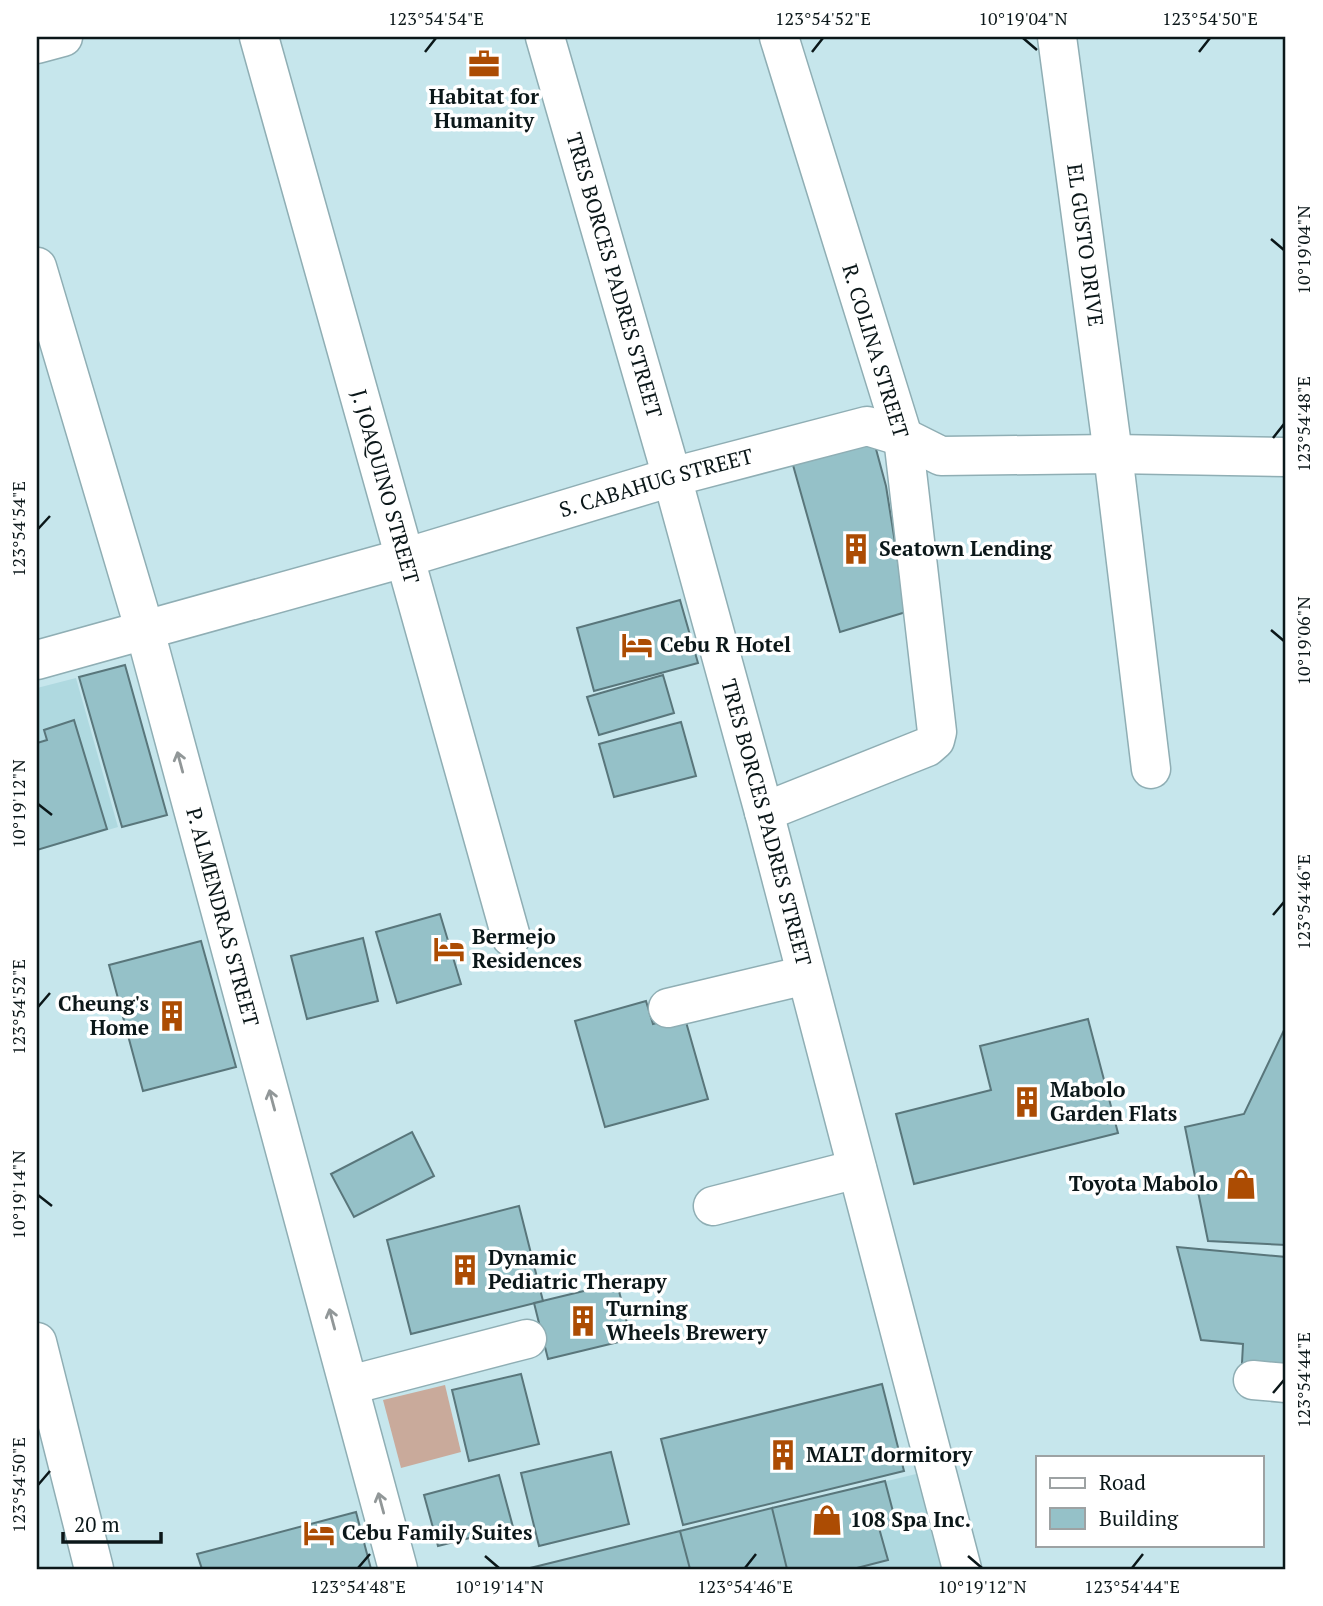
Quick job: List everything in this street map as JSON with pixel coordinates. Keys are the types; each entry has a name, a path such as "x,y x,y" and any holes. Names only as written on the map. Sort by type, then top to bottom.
{"street":[{"path":"37,44 64,37"},
{"name":"J. JOAQUINO STREET","path":"259,37 510,937"},
{"name":"TRES BORCES PADRES STREET","path":"545,37 672,477 764,812 962,1569"},
{"name":"R. COLINA STREET","path":"764,812 927,747 935,740 935,719 903,437 779,37"},
{"name":"EL GUSTO DRIVE","path":"1057,37 1113,454 1151,769"},
{"name":"P. ALMENDRAS STREET","path":"37,267 145,631 398,1569"},
{"name":"S. CABAHUG STREET","path":"37,660 404,558 672,477 867,426 903,437 941,456 1113,454 1286,457"},
{"path":"668,1008 806,975"},
{"path":"713,1206 857,1169"},
{"path":"350,1385 527,1339"},
{"path":"39,1362 94,1569"}],"shaded area":[{"path":"76,678 118,827 37,851 37,688"},
{"path":"445,1385 461,1452 401,1468 383,1400"},
{"name":"108 Spa Inc.","path":"916,1474 941,1569 690,1569 680,1531"}],"building":[{"name":"Seatown Lending","path":"873,438 886,486 906,612 840,632 791,458"},
{"name":"Cebu R Hotel","path":"680,600 698,663 594,691 577,628"},
{"path":"125,665 167,815 122,827 79,677"},
{"path":"663,675 674,713 599,735 587,697"},
{"path":"74,720 107,829 37,850 37,743 47,740 44,730"},
{"path":"681,722 696,776 614,797 599,744"},
{"path":"440,914 461,984 397,1003 376,932"},
{"path":"363,938 378,1001 307,1019 291,956"},
{"name":"Cheung's Home","path":"201,941 236,1067 143,1091 109,965"},
{"path":"646,1001 653,1024 684,1015 708,1099 605,1127 575,1021"},
{"name":"Mabolo Garden Flats","path":"1088,1019 1118,1133 914,1184 896,1114 991,1090 980,1046"},
{"name":"Toyota Mabolo","path":"1286,1026 1286,1245 1208,1241 1185,1127 1244,1114"},
{"path":"412,1132 434,1176 354,1217 331,1174"},
{"name":"Dynamic Pediatric Therapy","path":"519,1206 543,1301 411,1334 387,1240"},
{"path":"1177,1247 1286,1257 1286,1367 1242,1363 1243,1344 1201,1340"},
{"name":"Turning Wheels Brewery","path":"617,1283 631,1339 548,1359 534,1303"},
{"path":"521,1374 539,1444 469,1461 452,1390"},
{"name":"MALT dormitory","path":"882,1384 904,1471 683,1525 661,1439"},
{"path":"611,1452 629,1524 539,1546 521,1473"},
{"path":"499,1475 513,1527 438,1546 424,1495"},
{"path":"885,1481 896,1523 879,1528 888,1560 853,1569 787,1569 772,1508"},
{"path":"772,1508 787,1569 690,1569 680,1531"},
{"name":"Cebu Family Suites","path":"356,1512 371,1569 202,1569 197,1554"},
{"path":"680,1531 690,1569 526,1569"}],"place":[{"name":"Habitat for Humanity","path":"484,64"},
{"name":"Seatown Lending","path":"856,549"},
{"name":"Cebu R Hotel","path":"637,645"},
{"name":"Bermejo Residences","path":"449,949"},
{"name":"Cheung's Home","path":"172,1016"},
{"name":"Mabolo Garden Flats","path":"1027,1102"},
{"name":"Toyota Mabolo","path":"1241,1184"},
{"name":"Dynamic Pediatric Therapy","path":"465,1270"},
{"name":"Turning Wheels Brewery","path":"583,1321"},
{"name":"MALT dormitory","path":"783,1455"},
{"name":"108 Spa Inc.","path":"827,1520"},
{"name":"Cebu Family Suites","path":"319,1533"}]}
